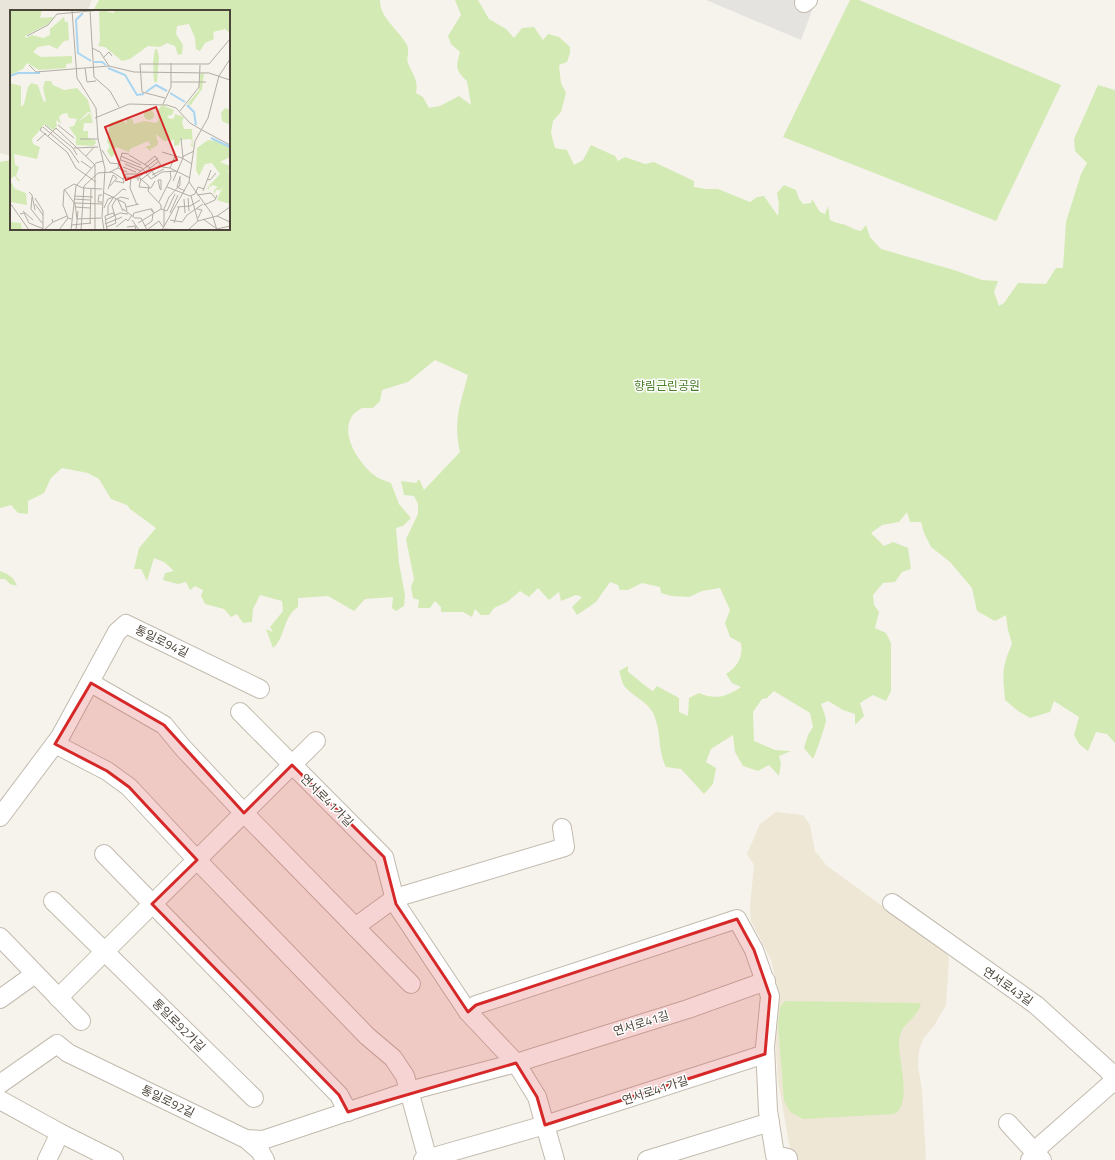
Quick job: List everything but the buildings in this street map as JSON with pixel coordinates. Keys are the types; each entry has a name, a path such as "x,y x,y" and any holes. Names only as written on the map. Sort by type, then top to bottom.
{"street":[{"name":"통일로94길","path":"0,817 55,744 117,632 126,624 260,689"},
{"path":"90,683 164,724 183,748 244,813 411,984"},
{"name":"연서로41가길","path":"240,712 384,857 396,904 468,1012 516,1063 537,1097 555,1160"},
{"path":"58,998 316,741"},
{"path":"55,744 107,771 129,787 197,860 367,1036 393,1058 405,1076 427,1160"},
{"path":"355,927 395,898 564,846 562,828"},
{"path":"104,854 339,1095 348,1112"},
{"name":"통일로92가길","path":"53,901 254,1098"},
{"name":"연서로43길","path":"892,903 1036,1005 1108,1070 1115,1080 1040,1146 1036,1158"},
{"path":"468,1012 476,1005 737,919 754,950 770,996 765,1054 770,1122 775,1155 788,1158 788,1160"},
{"path":"0,937 81,1021"},
{"path":"0,999 35,974"},
{"name":"연서로41길","path":"516,1063 688,1009 766,981"},
{"name":"통일로92길","path":"0,1084 57,1044 68,1053 246,1139 263,1140 409,1091 516,1063"},
{"name":"연서로41가길","path":"427,1160 545,1125 765,1054"},
{"path":"0,1100 60,1133 114,1160"},
{"path":"647,1160 770,1122"},
{"name":"연서로43길","path":"1008,1123 1036,1158"},
{"path":"47,1160 60,1133"},
{"path":"246,1139 260,1151 265,1160"}],"highlighted area":[{"path":"91,683 164,725 244,813 292,765 384,857 396,904 468,1012 476,1005 737,919 754,950 770,996 765,1054 545,1125 537,1097 516,1063 348,1112 339,1095 152,904 197,860 129,787 107,771 55,744"}],"shaded area":[{"path":"0,0 92,0 87,10 10,10 10,156 0,153"},
{"path":"706,0 816,0 801,40"},
{"path":"776,812 803,815 810,825 815,851 827,866 895,915 942,945 949,958 946,1005 934,1026 923,1039 919,1051 918,1067 922,1090 926,1160 792,1160 778,1081 774,1021 777,985 771,960 751,921 750,906 754,865 747,854 760,824"}],"green space":[{"name":"향림근린공원","path":"99,0 380,0 386,18 404,39 407,45 408,61 417,84 416,93 423,97 429,108 440,106 459,96 471,105 467,81 458,71 457,65 460,52 451,44 448,36 461,15 455,0 478,0 489,19 506,29 514,38 522,28 534,27 543,40 548,34 559,37 570,47 567,62 559,65 561,83 566,93 561,112 553,121 551,133 555,148 567,150 574,165 583,160 591,145 615,156 618,161 625,157 645,164 654,162 694,181 694,187 718,189 750,202 757,197 764,196 778,216 779,204 777,193 784,185 796,190 799,199 803,204 811,203 812,199 820,212 825,214 828,206 830,220 861,231 866,225 870,237 881,249 954,270 982,280 998,281 994,292 999,306 1004,303 1018,283 1046,284 1056,268 1063,268 1066,222 1081,174 1087,163 1075,151 1074,139 1098,85 1115,90 1115,743 1107,734 1096,732 1088,751 1079,744 1074,735 1079,717 1054,701 1050,712 1030,718 1018,711 1005,700 1004,666 1012,644 1006,615 995,621 977,611 972,588 950,562 931,547 924,533 921,522 910,522 907,512 899,522 882,525 871,533 884,546 893,542 908,548 911,569 902,572 895,582 883,583 873,595 874,605 879,612 875,628 886,633 891,643 891,691 886,701 873,695 860,703 864,716 855,725 855,714 843,710 828,701 821,704 826,720 821,739 813,759 804,748 808,735 813,727 810,713 774,691 767,698 762,699 753,712 754,741 775,750 791,751 779,756 781,764 779,776 769,765 758,771 743,766 735,752 733,735 711,749 706,762 716,768 713,784 704,794 681,769 666,767 661,754 658,727 653,713 648,706 625,687 619,671 628,666 628,672 653,691 657,686 679,698 679,712 688,716 689,698 699,693 716,697 726,695 741,687 732,683 726,674 737,665 739,661 741,643 730,637 725,623 730,610 720,588 702,591 689,597 672,596 661,593 660,587 642,583 628,590 620,590 618,585 610,582 596,602 577,615 572,607 582,597 576,595 561,601 559,592 549,600 538,588 529,597 520,591 507,602 494,608 489,615 481,615 475,609 472,617 463,612 441,612 441,607 435,601 430,608 418,608 419,600 413,598 411,587 414,579 406,539 418,514 418,504 414,496 404,495 401,481 416,483 419,479 424,490 460,452 457,422 468,375 435,360 408,382 382,390 380,401 373,408 362,408 352,416 349,423 348,432 357,456 374,475 391,483 399,504 411,518 403,526 396,528 399,563 405,595 404,606 396,611 392,608 393,597 365,599 354,611 328,596 298,598 298,607 289,616 280,639 273,648 266,629 273,632 270,627 283,611 282,601 260,595 253,609 252,622 243,623 237,614 231,617 224,609 205,604 201,596 203,590 195,586 190,590 186,582 178,584 163,580 165,573 174,571 164,562 154,558 147,581 141,569 134,569 139,548 156,528 130,509 127,505 111,499 99,479 88,473 62,468 51,478 44,493 28,501 28,514 18,513 11,505 0,508 0,162 10,160 10,230 230,230 230,10 94,10"},
{"path":"850,0 859,0 1061,85 996,221 783,137"},
{"path":"0,571 10,576 17,586 10,584 5,579 0,579"},
{"path":"785,1001 921,1004 916,1014 905,1025 900,1035 899,1049 904,1092 900,1109 894,1114 803,1119 790,1112 784,1101 778,1025 780,1007"}]}
